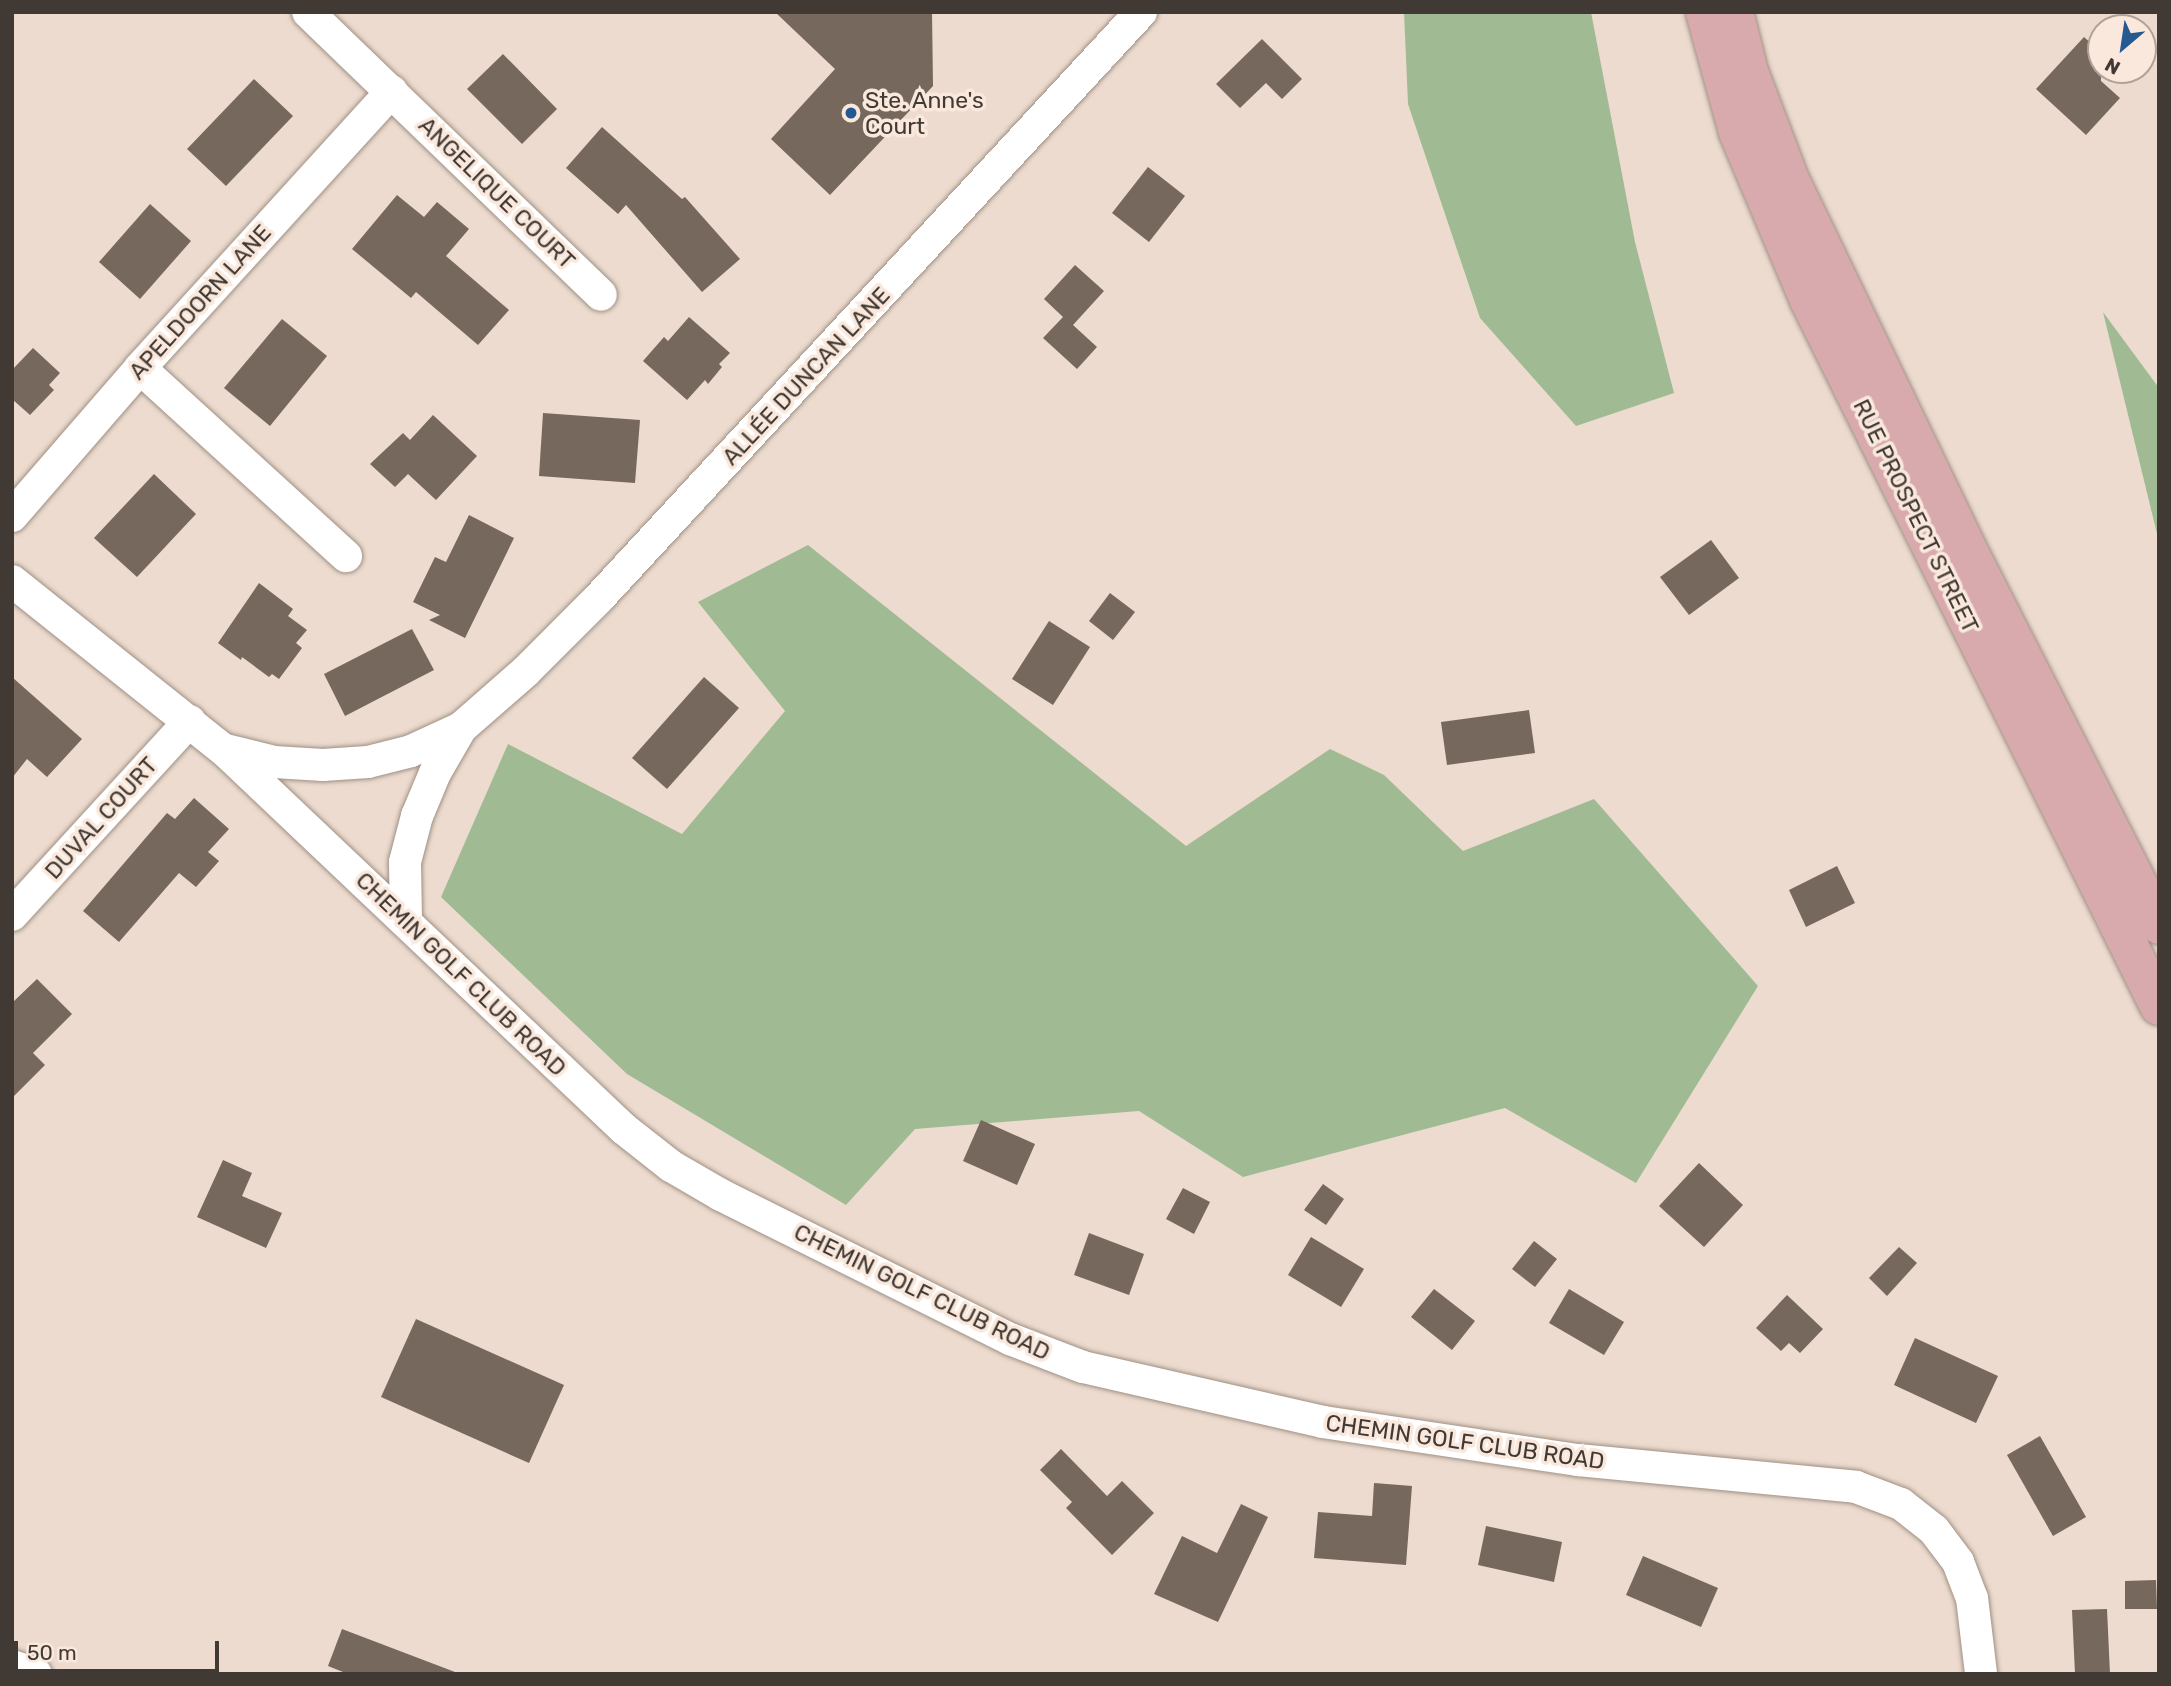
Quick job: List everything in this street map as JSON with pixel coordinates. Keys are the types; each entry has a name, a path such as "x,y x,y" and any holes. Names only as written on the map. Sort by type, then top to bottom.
{"main road":[{"name":"RUE PROSPECT STREET","path":"1705,12 1738,132 1809,300 2159,1006"},
{"name":"RUE PROSPECT STREET","path":"1734,12 1749,72 1790,180 1971,556 2159,925"}],"street":[{"name":"ANGELIQUE COURT","path":"309,12 601,295"},
{"name":"ALLÉE DUNCAN LANE","path":"461,728 526,671 598,599 1141,12"},
{"name":"APELDOORN LANE","path":"12,516 140,368 392,91"},
{"path":"140,368 346,556"},
{"name":"CHEMIN GOLF CLUB ROAD","path":"12,581 224,750 624,1129 671,1166 720,1195 1010,1339 1083,1367 1323,1422 1578,1460 1856,1487 1901,1504 1934,1530 1958,1562 1972,1598 1981,1674"},
{"name":"DUVAL COURT","path":"12,915 190,721"},
{"path":"224,750 274,761 323,765 368,762 411,751 461,728"},
{"path":"405,920 405,862 418,816 435,774 461,728"},
{"path":"12,1666 36,1674"}],"green space":[{"path":"1404,12 1591,12 1635,242 1674,393 1576,426 1480,318 1408,104"},
{"path":"2103,312 2159,388 2159,542"},
{"path":"808,545 1186,846 1330,749 1384,775 1463,851 1594,799 1758,986 1636,1183 1505,1108 1243,1177 1139,1111 915,1129 846,1205 627,1074 441,897 508,744 682,834 785,711 698,602"}],"building":[{"name":"Ste. Anne's Court","path":"775,12 932,12 933,86 830,195 771,139 835,69"},
{"path":"2084,37 2087,40 2087,84 2104,84 2120,98 2086,135 2036,89"},
{"path":"1262,39 1302,79 1282,99 1266,83 1240,108 1216,84"},
{"path":"503,54 557,109 522,144 467,89"},
{"path":"254,79 293,116 226,186 187,149"},
{"path":"602,127 682,199 685,197 740,259 702,292 626,205 618,214 566,168"},
{"path":"1148,167 1185,196 1149,242 1112,213"},
{"path":"397,195 424,217 437,202 469,229 446,256 509,310 478,345 416,292 411,298 352,249"},
{"path":"150,204 191,241 140,299 99,262"},
{"path":"1075,265 1104,291 1073,325 1097,347 1077,369 1043,338 1063,317 1044,299"},
{"path":"689,317 730,353 719,364 722,367 708,384 705,380 687,400 643,361 664,337 668,341"},
{"path":"282,319 327,356 270,426 224,388"},
{"path":"33,348 60,373 49,385 54,390 30,415 12,399 12,370"},
{"path":"543,413 640,420 635,483 539,476"},
{"path":"433,415 477,456 436,500 408,474 395,487 370,464 403,433 410,440"},
{"path":"154,474 196,514 137,577 94,538"},
{"path":"469,515 514,538 465,638 429,620 440,615 413,602 435,557 446,562"},
{"path":"1711,540 1739,578 1689,615 1660,577"},
{"path":"259,583 293,609 288,616 307,630 296,643 302,648 279,679 272,674 269,677 218,643"},
{"path":"1110,593 1135,612 1113,640 1089,621"},
{"path":"1049,621 1090,647 1053,705 1012,679"},
{"path":"412,629 434,670 345,716 324,674"},
{"path":"12,677 82,739 47,777 27,759 12,778"},
{"path":"704,677 739,708 667,789 632,758"},
{"path":"1529,710 1535,753 1447,765 1441,722"},
{"path":"194,798 229,829 208,852 219,861 196,887 179,873 119,942 83,911 167,813 175,819"},
{"path":"1837,866 1855,903 1806,927 1789,890"},
{"path":"37,979 72,1014 33,1053 45,1065 12,1098 12,1003"},
{"path":"981,1120 1035,1144 1017,1185 963,1161"},
{"path":"223,1160 252,1173 242,1196 282,1213 266,1248 197,1217"},
{"path":"1699,1163 1743,1205 1704,1247 1659,1206"},
{"path":"1323,1184 1344,1199 1326,1225 1304,1210"},
{"path":"1183,1188 1210,1202 1194,1234 1166,1219"},
{"path":"1089,1233 1144,1254 1129,1295 1074,1275"},
{"path":"1311,1237 1364,1269 1341,1307 1288,1275"},
{"path":"1534,1241 1557,1259 1535,1287 1512,1269"},
{"path":"1899,1247 1917,1263 1887,1296 1869,1278"},
{"path":"1434,1289 1475,1321 1452,1350 1411,1317"},
{"path":"1569,1289 1624,1322 1604,1355 1549,1323"},
{"path":"1787,1295 1823,1329 1800,1353 1789,1343 1781,1351 1756,1328"},
{"path":"416,1319 564,1385 529,1463 381,1397"},
{"path":"1915,1338 1998,1376 1976,1423 1894,1385"},
{"path":"2040,1436 2086,1517 2053,1536 2007,1455"},
{"path":"1061,1449 1107,1496 1122,1481 1154,1513 1112,1555 1066,1508 1072,1502 1040,1470"},
{"path":"1374,1483 1412,1486 1406,1565 1314,1558 1318,1512 1372,1516"},
{"path":"1241,1504 1268,1517 1218,1622 1154,1594 1182,1536 1217,1553"},
{"path":"1486,1526 1562,1542 1554,1582 1478,1565"},
{"path":"1643,1556 1718,1588 1701,1627 1626,1595"},
{"path":"2156,1580 2157,1609 2125,1609 2125,1581"},
{"path":"2107,1609 2110,1674 2075,1674 2072,1610"},
{"path":"342,1629 455,1674 348,1674 328,1666"}],"place":[{"name":"Ste. Anne's Court","path":"851,113"}]}
